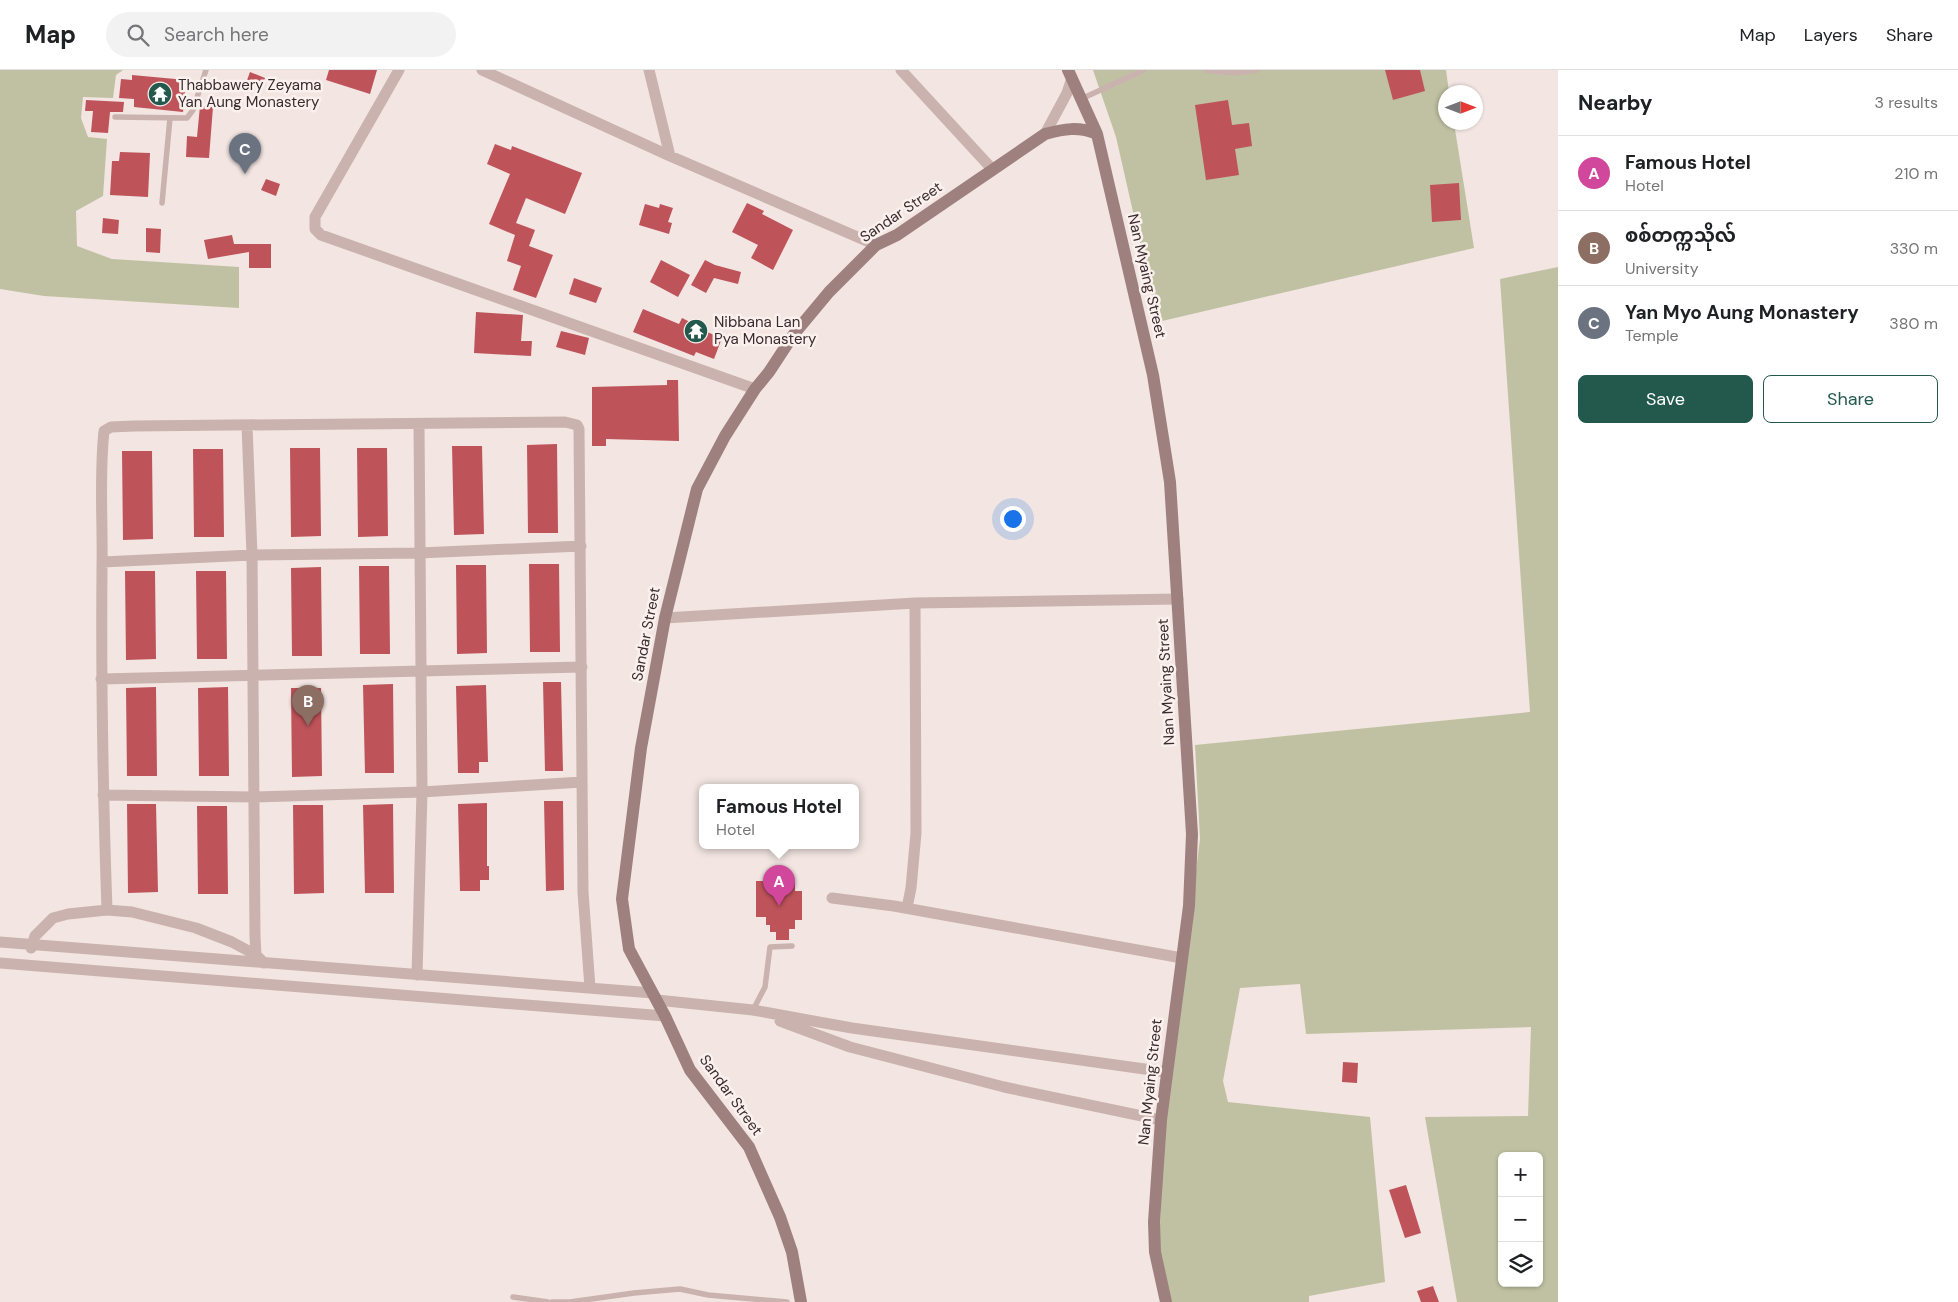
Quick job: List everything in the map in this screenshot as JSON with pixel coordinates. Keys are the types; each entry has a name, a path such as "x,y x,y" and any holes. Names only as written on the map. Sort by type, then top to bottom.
{"street":[{"path":"399,70 315,217 315,229 321,235 755,389"},
{"path":"482,70 670,156 876,245"},
{"path":"649,70 670,156"},
{"path":"901,70 993,170"},
{"path":"1045,134 1068,93 1070,74"},
{"name":"Nan Myaing Street","path":"1070,74 1097,134 1153,375 1170,482 1192,834 1189,906 1166,1072 1154,1222 1155,1252 1166,1302"},
{"name":"Sandar Street","path":"802,1302 792,1252 780,1217 749,1147 690,1070 665,1016 629,949 622,899 641,748 665,618 697,489 725,436 794,334 828,292 876,245 897,235 1045,134 1067,128 1084,128 1097,134"},
{"path":"107,910 103,795 100,464 104,431 112,427 134,426 419,425 565,422 577,425 579,430 583,892 590,988"},
{"path":"247,425 252,555 255,797 260,959"},
{"path":"417,975 422,792 419,425"},
{"path":"102,562 252,555 419,553 581,546"},
{"path":"665,618 914,603 1178,599"},
{"path":"908,908 916,833 914,603"},
{"path":"102,679 582,667"},
{"path":"103,795 255,797 422,792 582,782"},
{"path":"832,898 908,908 1182,958"},
{"path":"31,946 35,936 53,918 68,914 107,910 132,912 196,928 232,942 260,959"},
{"path":"0,942 31,946 260,959 417,975 590,988 752,1010 852,1028 1166,1072"},
{"path":"0,963 665,1016"},
{"path":"752,1010 850,1048 1004,1087 1161,1120"}],"lane":[{"path":"115,117 188,118 193,110 206,70"},
{"path":"1081,99 1144,70"},
{"path":"1206,70 1235,73 1257,70"},
{"path":"162,204 170,118"},
{"path":"752,1010 765,987 770,947 792,946"},
{"path":"552,1302 570,1302 680,1289 708,1295 787,1302"},
{"path":"513,1297 548,1302"}],"green space":[{"path":"0,70 123,70 116,75 113,98 83,97 81,118 88,137 107,139 103,196 76,211 77,246 112,259 239,267 239,308 44,296 0,289"},
{"path":"1093,70 1446,70 1448,85 1438,85 1438,130 1455,130 1474,248 1158,322 1116,137"},
{"path":"1558,267 1558,1302 1457,1302 1425,1117 1528,1116 1531,1027 1306,1034 1300,984 1240,988 1223,1081 1228,1102 1370,1117 1385,1282 1309,1296 1309,1302 1171,1302 1159,1250 1164,1122 1200,839 1195,745 1530,712 1500,279"}],"building":[{"path":"329,70 377,70 370,94 326,80"},
{"path":"1385,70 1420,70 1425,91 1393,100"},
{"path":"250,72 265,78 261,88 246,83"},
{"path":"132,75 186,80 183,112 134,107 134,99 119,98 121,79 132,80"},
{"path":"86,100 124,102 123,112 110,112 108,133 91,132 93,111 85,111"},
{"path":"1228,100 1232,125 1249,123 1252,146 1235,149 1239,175 1206,180 1195,105"},
{"path":"200,106 213,107 209,158 186,157 187,136 197,137"},
{"path":"495,144 511,150 512,146 582,173 565,214 526,198 516,223 535,230 529,246 553,255 536,298 513,290 521,266 507,261 515,235 489,224 510,174 487,164"},
{"path":"120,152 150,153 148,197 110,195 112,161 119,161"},
{"path":"266,179 280,184 276,196 261,190"},
{"path":"1459,183 1461,220 1432,222 1430,185"},
{"path":"747,203 764,211 762,214 793,230 773,270 751,258 758,245 732,232"},
{"path":"645,204 659,208 660,204 673,208 668,222 672,223 669,234 639,225"},
{"path":"103,218 119,220 118,234 102,233"},
{"path":"146,228 161,229 160,253 146,252"},
{"path":"232,235 234,244 271,244 271,268 249,268 249,252 208,259 204,240"},
{"path":"661,260 690,275 678,297 650,282"},
{"path":"705,260 715,265 741,272 738,284 714,278 706,293 691,285"},
{"path":"574,278 602,288 596,303 569,294"},
{"path":"643,309 679,324 682,318 698,326 697,328 722,338 714,359 696,352 694,356 633,332"},
{"path":"476,312 523,315 521,341 532,341 531,356 474,353"},
{"path":"561,331 589,338 585,355 556,347"},
{"path":"667,380 678,380 679,441 606,439 606,446 592,446 592,387 667,385"},
{"path":"557,444 558,533 528,533 527,445"},
{"path":"452,446 482,446 484,534 454,535"},
{"path":"290,448 320,448 321,536 291,537"},
{"path":"357,448 387,448 388,536 358,537"},
{"path":"193,449 223,449 224,537 194,537"},
{"path":"122,451 152,451 153,539 123,540"},
{"path":"529,564 559,564 560,652 530,652"},
{"path":"456,565 486,565 487,653 457,654"},
{"path":"359,566 389,566 390,654 360,654"},
{"path":"321,567 322,656 292,656 291,568"},
{"path":"125,571 155,571 156,659 126,660"},
{"path":"196,571 226,571 227,659 197,659"},
{"path":"543,682 561,682 563,771 545,771"},
{"path":"393,684 394,773 365,773 363,685"},
{"path":"486,685 488,762 479,762 479,773 458,773 456,686"},
{"path":"156,687 157,776 127,776 126,688"},
{"path":"228,687 229,776 199,776 198,688"},
{"path":"291,688 321,688 322,776 292,777"},
{"path":"544,801 563,801 564,890 546,891"},
{"path":"487,803 487,866 489,866 489,880 480,880 480,891 460,891 458,804"},
{"path":"127,804 156,804 158,892 128,893"},
{"path":"393,804 394,893 365,893 363,805"},
{"path":"293,805 323,805 324,893 294,894"},
{"path":"197,806 227,806 228,894 198,894"},
{"path":"756,881 795,881 795,891 802,891 802,920 795,920 795,929 789,929 789,940 776,940 776,932 770,932 770,925 766,925 766,917 756,917"},
{"path":"1343,1062 1358,1063 1357,1083 1342,1082"},
{"path":"1406,1185 1421,1233 1405,1238 1389,1190"},
{"path":"1433,1286 1439,1302 1421,1302 1417,1291"}],"place":[{"name":"Thabbawery Zeyama Yan Aung Monastery","path":"160,94"},
{"name":"Yan Myo Aung Monastery","path":"245,174"},
{"name":"Nibbana Lan Pya Monastery","path":"696,331"},
{"name":"စစ်‌တက္ကသိုလ်","path":"308,726"},
{"name":"Famous Hotel","path":"779,906"}]}
